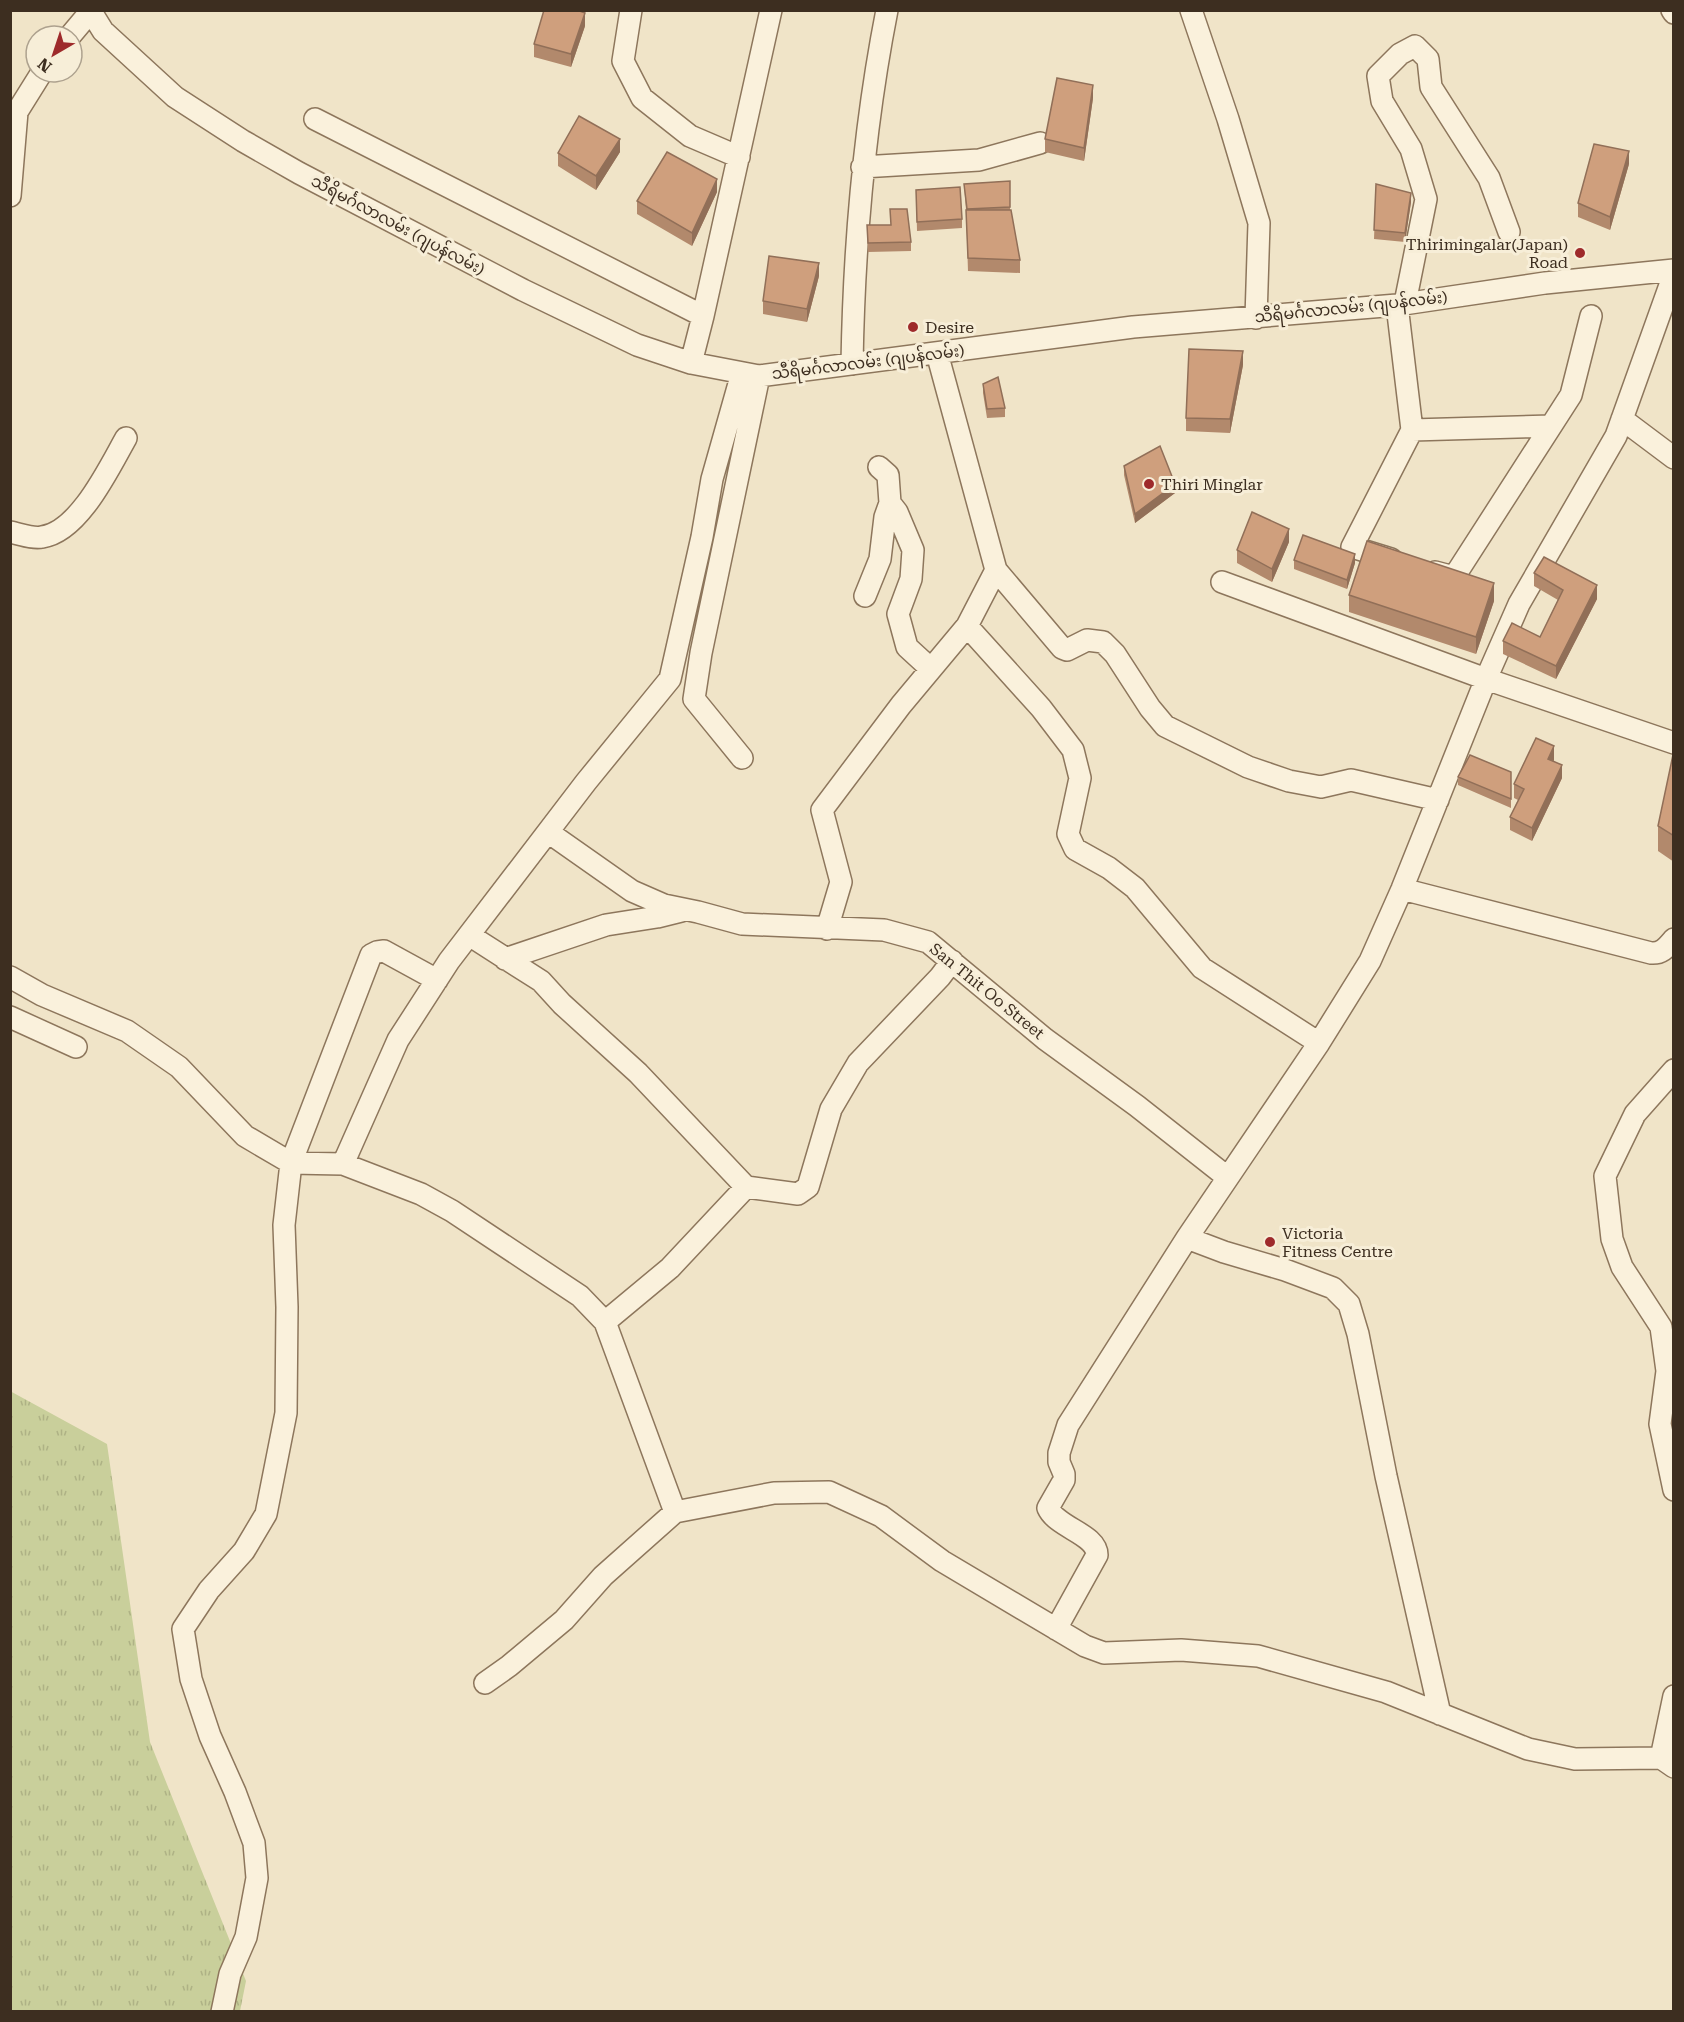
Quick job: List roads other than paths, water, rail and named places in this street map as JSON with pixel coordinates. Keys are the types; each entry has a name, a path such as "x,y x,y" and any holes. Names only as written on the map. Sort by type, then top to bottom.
{"street":[{"path":"631,10 623,61 642,98 690,136 739,157"},
{"path":"691,363 771,10"},
{"path":"852,364 853,287 862,167 887,10"},
{"path":"1191,10 1228,119 1259,223 1256,318"},
{"path":"80,24 90,11"},
{"name":"သီရိမင်္ဂလာလမ်း (ဂျပန်လမ်း)","path":"90,11 103,31 176,97 243,141 299,173 523,290 638,345 691,363 751,374 852,364 1143,326 1401,304 1545,283 1674,272"},
{"path":"1509,232 1489,178 1431,87 1428,59 1415,46 1400,54 1378,76 1382,101 1411,149 1426,199 1401,304 1412,430 1352,547 1454,577 1571,395 1591,316"},
{"path":"10,196 14,115 34,84"},
{"path":"315,119 703,316"},
{"path":"862,167 979,160 1040,143"},
{"path":"1056,1629 1097,1555 1094,1543 1056,1518 1048,1508 1064,1480 1059,1453 1068,1425 1187,1238 1319,1043 1370,961 1402,890 1486,679 1519,604 1616,436 1674,272"},
{"path":"937,353 996,570 1062,648 1067,650 1087,640 1103,642 1115,654 1150,708 1165,726 1248,767 1289,781 1322,787 1351,780 1438,800"},
{"path":"742,758 693,699 751,374"},
{"path":"343,1164 398,1040 437,980 548,832 670,679 702,537 712,479 751,374"},
{"path":"1622,419 1674,458"},
{"path":"1412,430 1551,426"},
{"path":"10,532 41,538 60,531 77,518 126,438"},
{"path":"865,596 880,559 885,517 890,503 888,475 879,467"},
{"path":"890,503 897,512 913,550 911,579 898,615 907,647 931,669"},
{"path":"827,929 841,882 822,810 901,705 968,626 996,570"},
{"path":"1222,582 1486,679 1674,743"},
{"path":"968,626 1041,708 1073,750 1080,778 1068,834 1075,849 1109,868 1135,888 1202,968 1319,1043"},
{"name":"San Thit Oo Street","path":"548,832 632,891 664,905 742,924 884,930 928,942 1045,1039 1137,1106 1227,1177"},
{"path":"1402,890 1651,953 1657,954 1663,951 1674,939"},
{"path":"505,959 606,925 687,910"},
{"path":"469,936 541,981 562,1004 638,1072 746,1187 798,1194 808,1186 831,1109 858,1063 933,985 952,961"},
{"path":"222,2012 230,1974 246,1937 257,1878 254,1843 235,1792 210,1736 191,1678 183,1629 209,1590 244,1551 266,1514 286,1413 287,1307 284,1225 291,1163 371,955 384,951 437,980"},
{"path":"10,977 42,995 127,1030 179,1067 245,1136 291,1163 343,1164 421,1194 452,1210 580,1296 605,1322 675,1512"},
{"path":"10,1017 76,1047"},
{"path":"1674,1070 1635,1114 1605,1176 1612,1239 1622,1268 1661,1326 1667,1371 1660,1425 1674,1490"},
{"path":"605,1322 670,1268 746,1187"},
{"path":"1187,1238 1224,1252 1286,1270 1333,1288 1349,1304 1358,1334 1386,1476 1440,1713"},
{"path":"485,1683 564,1620 603,1576 675,1512 774,1492 830,1492 881,1516 942,1561 1085,1646 1104,1653 1182,1650 1258,1656 1386,1692 1528,1749 1575,1759 1667,1762 1674,1696"}],"place":[{"name":"Thirimingalar(Japan) Road","path":"1580,253"},
{"name":"Desire","path":"913,327"},
{"name":"Thiri Minglar","path":"1149,484"},
{"name":"Victoria Fitness Centre","path":"1270,1242"}]}
